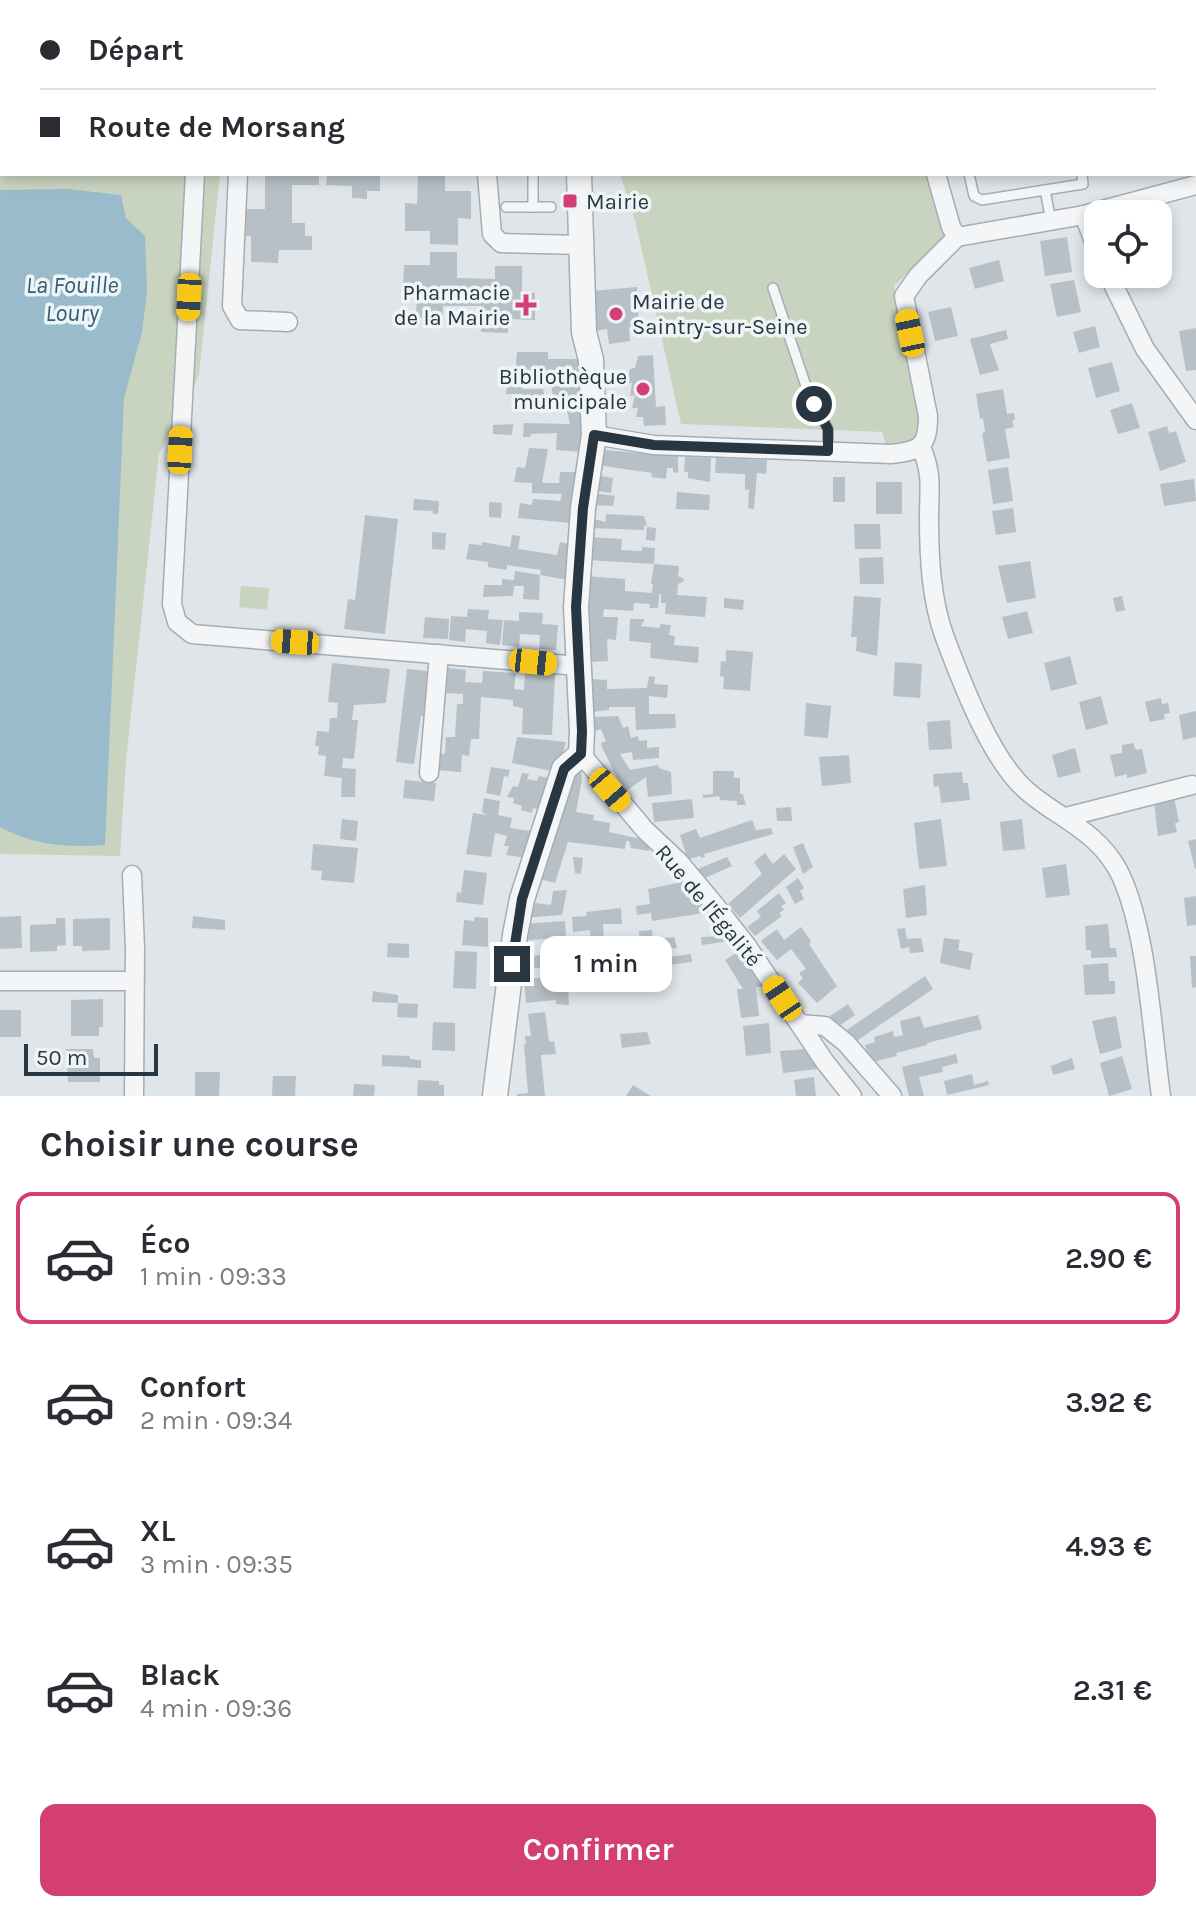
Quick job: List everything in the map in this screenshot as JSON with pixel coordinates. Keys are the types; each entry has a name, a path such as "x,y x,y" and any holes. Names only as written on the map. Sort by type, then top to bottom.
{"street":[{"path":"195,176 172,604 177,622 192,634 579,666"},
{"path":"238,176 232,306 240,320 288,322"},
{"path":"487,176 492,234 501,243 582,245"},
{"path":"495,1096 522,899 564,769 581,754 577,593 583,508 594,435 591,360 584,332 579,176"},
{"path":"937,176 951,227 957,237"},
{"path":"1140,200 1196,185"},
{"path":"594,435 654,445 891,454 912,452 921,447 928,436 928,416 904,296 918,276 957,237 1084,215"},
{"path":"1115,288 1145,349 1196,420"},
{"path":"921,447 930,468 933,588 943,634 1004,768 1028,792 1066,817 1100,846 1117,869 1129,899 1141,955 1161,1096"},
{"path":"429,773 439,654"},
{"name":"Rue de l'Égalité","path":"581,754 645,830 679,862 747,946 852,1096"},
{"path":"1066,817 1192,785"},
{"path":"132,875 134,1096"},
{"path":"0,981 133,981"},
{"path":"800,1024 825,1026 846,1043 892,1096"}],"lane":[{"path":"533,207 534,176"},
{"path":"969,176 974,196 982,200 1083,184 1082,176"},
{"path":"1045,190 1051,221"},
{"path":"506,207 551,207"},
{"path":"773,288 807,389 828,429 828,451"}],"green space":[{"name":"La Fouille Loury","path":"0,176 220,176 199,375 159,454 126,761 120,856 0,854"},
{"path":"621,176 932,176 947,235 894,286 921,412 917,435 909,441 886,446 882,432 681,424 635,220"},
{"path":"241,586 269,588 267,610 239,607"}],"water":[{"name":"La Fouille Loury","path":"68,189 121,195 126,218 145,236 147,292 142,332 124,398 105,845 91,846 38,841 0,827 0,190"}],"building":[{"path":"265,176 319,176 319,185 292,185 292,223 305,223 305,236 312,236 312,250 279,250 278,263 251,262 251,236 246,236 246,209 265,209"},
{"path":"327,176 380,176 380,191 367,191 367,199 352,198 352,186 326,185"},
{"path":"418,176 445,176 445,191 471,191 471,219 458,218 458,245 430,244 430,231 405,231 405,203 417,204"},
{"path":"1067,237 1072,272 1045,276 1040,241"},
{"path":"430,252 457,252 457,278 495,279 495,266 522,266 522,292 535,293 535,320 508,319 508,333 481,332 481,306 443,306 443,318 416,318 417,292 403,292 404,265 430,265"},
{"path":"999,260 1004,281 975,289 969,268"},
{"path":"1074,280 1081,312 1057,317 1050,284"},
{"name":"Mairie de Saintry-sur-Seine","path":"637,287 639,326 629,327 630,341 609,344 607,329 595,331 592,291"},
{"path":"951,307 958,336 935,341 928,312"},
{"path":"1095,326 1100,347 1079,353 1073,332"},
{"path":"1196,328 1196,370 1186,371 1179,331"},
{"path":"1006,330 1008,339 990,344 999,370 980,375 970,339"},
{"path":"517,352 548,352 548,359 580,359 583,452 556,450 557,433 523,437 524,423 570,424 567,410 550,412 549,404 555,403 551,386 568,386 568,374 515,375"},
{"name":"Bibliothèque municipale","path":"653,355 656,407 665,406 666,425 644,426 643,417 636,417 638,408 632,408 635,395 630,396 632,383 627,383 630,369 635,368 638,356"},
{"path":"1112,362 1120,391 1096,398 1088,368"},
{"path":"507,384 523,384 523,389 543,389 546,402 523,402 523,394 506,394"},
{"path":"1003,389 1007,414 1014,413 1015,420 1012,421 1014,427 1005,429 1010,458 987,462 983,418 980,419 976,394"},
{"path":"1132,403 1140,428 1118,434 1110,410"},
{"path":"513,424 512,435 493,434 493,425"},
{"path":"1167,426 1169,433 1176,431 1186,462 1160,471 1148,432"},
{"path":"529,448 548,449 542,483 559,483 560,472 580,472 570,523 518,518 520,503 532,505 533,499 560,501 562,494 532,493 532,483 514,482 517,467 525,468"},
{"path":"604,450 678,456 678,473 673,472 673,468 667,468 666,479 651,477 652,473 597,465 599,453"},
{"path":"685,457 711,458 710,482 688,478 688,472 684,472"},
{"path":"716,458 767,460 766,474 757,473 754,509 748,508 749,489 745,490 745,474 715,473"},
{"path":"1008,467 1013,501 993,504 988,470"},
{"path":"595,475 613,478 611,493 593,490"},
{"path":"833,477 845,477 845,502 833,502"},
{"path":"1194,479 1196,501 1164,506 1160,484"},
{"path":"876,482 902,482 902,514 876,514"},
{"path":"677,492 710,495 709,510 676,509"},
{"path":"593,493 615,496 613,506 591,505"},
{"path":"414,499 439,501 438,514 413,510"},
{"path":"489,502 502,503 501,518 489,517"},
{"path":"1013,508 1016,532 996,535 992,511"},
{"path":"606,514 644,516 647,526 644,530 589,528 590,518 606,522"},
{"path":"365,515 398,519 385,634 344,629 348,599 355,600"},
{"path":"854,524 880,524 881,549 855,549"},
{"path":"647,527 656,528 655,541 646,540"},
{"path":"432,532 446,533 445,550 432,549"},
{"path":"512,535 520,536 518,549 557,555 560,542 569,544 568,580 540,575 541,570 507,565 507,570 488,567 488,562 466,559 469,544 482,545 482,542 510,547"},
{"path":"588,537 622,539 621,550 655,548 654,564 587,560"},
{"path":"883,557 884,584 860,584 859,558"},
{"path":"1030,561 1036,598 1007,603 998,566"},
{"path":"654,564 679,566 678,576 684,581 678,584 677,595 707,597 705,617 665,614 666,603 661,603 661,594 658,608 634,603 633,611 604,609 603,617 618,617 616,640 607,639 608,661 590,662 586,576 625,579 625,591 652,593"},
{"path":"515,571 540,575 539,600 523,599 524,586 514,586 513,596 483,597 484,585 502,585 502,579 514,580"},
{"path":"854,596 881,598 877,656 856,651 857,637 851,637"},
{"path":"1122,596 1125,610 1116,612 1113,598"},
{"path":"724,598 744,600 743,610 724,608"},
{"path":"468,609 489,610 488,619 503,620 500,645 486,643 487,631 466,629 465,642 449,640 451,616 467,617"},
{"path":"1027,611 1033,633 1008,639 1002,617"},
{"path":"519,612 543,613 542,624 558,625 556,650 539,649 540,635 520,634 519,647 502,645 504,620 519,621"},
{"path":"425,617 449,619 448,639 423,638"},
{"path":"630,619 645,619 641,626 660,628 660,624 671,625 669,635 675,636 674,645 699,647 698,663 650,658 651,643 629,641"},
{"path":"726,650 753,652 750,691 723,689 721,661 726,662"},
{"path":"1070,656 1077,684 1051,691 1044,663"},
{"path":"895,662 922,664 920,698 893,696"},
{"path":"332,663 390,669 386,703 354,705 352,720 358,720 354,759 343,758 342,768 356,769 355,797 341,797 342,778 324,776 326,756 318,755 319,746 315,746 317,731 329,732 330,718 337,718 338,703 328,702"},
{"path":"448,668 466,670 465,682 482,683 483,671 516,673 514,689 524,690 525,673 555,674 552,735 522,734 523,708 513,706 513,700 481,697 479,739 471,739 469,756 462,755 461,772 436,770 438,753 445,754 446,737 455,737 457,704 463,704 463,694 446,693"},
{"path":"407,669 428,671 426,717 421,716 414,764 396,762"},
{"path":"649,676 655,677 654,684 668,685 667,698 649,696 649,714 675,714 676,728 636,730 635,707 609,707 609,710 592,712 591,679 607,680 607,689 647,688"},
{"path":"1101,696 1108,724 1086,730 1079,702"},
{"path":"1161,698 1162,704 1168,703 1170,713 1164,714 1165,719 1150,722 1145,702"},
{"path":"806,703 831,706 828,738 804,736"},
{"path":"1196,711 1196,737 1183,740 1179,715"},
{"path":"618,716 623,728 628,726 631,738 638,736 639,741 647,740 647,748 659,747 659,758 633,760 632,752 620,754 630,770 658,765 671,772 672,794 648,797 646,777 626,791 617,778 602,747 601,743 606,741 601,729 595,731 593,717"},
{"path":"950,720 952,749 929,750 927,722"},
{"path":"517,737 566,742 557,772 512,763"},
{"path":"1133,743 1136,750 1142,749 1147,773 1127,778 1127,774 1115,777 1110,755 1122,753 1122,745"},
{"path":"1075,748 1081,772 1058,778 1052,755"},
{"path":"849,755 851,783 822,786 819,757"},
{"path":"491,767 510,770 508,777 504,776 500,796 486,793"},
{"path":"571,771 581,772 582,779 576,812 594,815 593,820 610,823 609,832 650,841 649,851 631,848 629,841 626,841 625,849 568,842 555,883 535,878"},
{"path":"713,771 734,771 734,778 740,778 740,794 743,794 746,805 720,800 719,796 703,798 703,795 713,794"},
{"path":"962,772 963,783 968,783 970,800 941,803 939,786 934,787 933,774"},
{"path":"522,773 529,774 527,779 537,781 539,776 553,779 542,810 533,808 532,813 521,810 522,806 513,803 514,798 507,797 513,786 518,787"},
{"path":"405,780 436,783 434,801 403,798"},
{"path":"1174,797 1179,822 1175,823 1177,832 1158,836 1154,802"},
{"path":"484,798 500,801 498,815 512,818 510,828 531,831 526,858 506,855 509,846 504,846 507,836 495,833 491,857 466,854 473,813 487,815 482,812"},
{"path":"692,799 694,818 654,822 652,803"},
{"path":"791,807 792,821 777,821 776,808"},
{"path":"342,819 358,821 356,841 340,839"},
{"path":"941,819 947,866 919,869 914,823"},
{"path":"1022,819 1025,849 1003,851 1000,822"},
{"path":"752,820 756,830 771,828 773,834 704,854 705,857 687,857 680,835 696,829 700,838"},
{"path":"1196,839 1196,869 1195,869 1188,841"},
{"path":"803,843 813,867 803,874 793,847"},
{"path":"313,844 358,848 354,883 321,880 322,871 311,870"},
{"path":"765,853 773,864 784,854 796,869 740,918 728,904 762,874 754,862"},
{"path":"573,857 583,858 581,874 575,873"},
{"path":"727,857 732,866 705,878 698,869"},
{"path":"1066,864 1070,895 1046,898 1042,868"},
{"path":"464,870 487,873 483,905 456,902 457,892 461,893"},
{"path":"798,878 804,888 800,891 804,899 795,904 786,887"},
{"path":"687,881 711,912 652,921 651,913 637,915 636,906 650,904 648,889"},
{"path":"925,885 927,915 906,918 903,889"},
{"path":"567,890 562,915 524,918 528,902 551,905 553,891"},
{"path":"779,893 786,903 781,906 784,910 779,913 782,916 755,936 747,927 761,917 757,911"},
{"path":"1196,896 1196,925 1187,926 1184,898"},
{"path":"621,908 622,924 603,924 605,961 592,962 592,950 596,947 591,947 590,930 573,932 572,917"},
{"path":"21,916 22,948 0,949 0,917"},
{"path":"193,916 225,920 225,930 192,928"},
{"path":"475,917 488,918 488,947 462,945 464,920 474,921"},
{"path":"56,918 65,918 66,945 57,946 57,951 30,952 30,925 56,924"},
{"path":"110,918 110,950 82,951 82,946 73,946 73,919"},
{"path":"565,921 566,937 521,941 523,924"},
{"path":"1108,924 1110,948 1116,948 1117,957 1091,958 1091,950 1086,950 1085,926"},
{"path":"801,927 837,986 817,1003 798,983 803,978 799,973 806,969 791,949 777,960 761,941 777,929 784,940"},
{"path":"905,928 907,939 921,938 924,952 910,953 909,947 901,949 897,929"},
{"path":"652,930 653,940 674,937 677,948 650,951 649,943 640,944 639,931"},
{"path":"725,930 730,941 702,945 701,937 721,936 720,933"},
{"path":"944,938 960,940 958,950 973,953 970,970 940,963"},
{"path":"388,943 409,944 409,958 387,957"},
{"path":"741,950 764,987 756,987 759,1016 741,1018 737,989 743,989 725,960"},
{"path":"455,951 477,952 476,989 453,988"},
{"path":"691,954 692,962 669,965 668,957"},
{"path":"541,955 541,958 549,957 549,967 517,970 519,957"},
{"path":"566,955 574,955 575,965 566,966 567,975 555,976 555,966 566,965"},
{"path":"1190,956 1196,956 1196,987 1192,988"},
{"path":"1108,963 1109,981 1115,981 1115,994 1085,995 1083,965"},
{"path":"925,976 933,989 852,1044 844,1032"},
{"path":"547,977 551,988 568,986 569,1005 556,1004 556,1000 526,1003 524,979"},
{"path":"373,991 398,995 398,1003 372,1002"},
{"path":"103,999 103,1027 99,1027 99,1036 71,1036 71,1000"},
{"path":"398,1003 418,1004 417,1018 397,1017"},
{"path":"848,1004 855,1015 839,1026 830,1016"},
{"path":"0,1010 21,1010 21,1037 0,1037"},
{"path":"545,1012 549,1042 554,1041 556,1054 541,1055 545,1096 517,1096 528,1093 524,1045 525,1036 531,1036 528,1014"},
{"path":"978,1015 982,1029 927,1043 896,1053 897,1056 873,1062 869,1059 865,1045 875,1042 874,1037 893,1031 894,1037 903,1035 900,1021 920,1016 924,1028"},
{"path":"1116,1016 1122,1048 1100,1054 1092,1021"},
{"path":"433,1022 455,1023 455,1051 432,1050"},
{"path":"769,1023 771,1053 746,1056 743,1026"},
{"path":"647,1032 651,1044 622,1048 620,1034"},
{"path":"66,1049 93,1049 94,1058 100,1058 100,1082 68,1082"},
{"path":"805,1049 818,1069 783,1073 780,1051"},
{"path":"956,1054 958,1063 942,1067 943,1072 919,1077 924,1096 909,1096 902,1067"},
{"path":"382,1055 410,1056 410,1059 421,1060 421,1068 382,1066"},
{"path":"1122,1056 1132,1089 1109,1096 1100,1063"},
{"path":"1072,1058 1075,1069 1053,1075 1051,1066"},
{"path":"195,1072 220,1072 219,1096 195,1096"},
{"path":"972,1074 974,1085 988,1081 989,1085 947,1095 944,1081"},
{"path":"273,1076 296,1076 295,1096 272,1096"},
{"path":"814,1077 816,1096 796,1096 794,1080"},
{"path":"418,1080 439,1081 439,1085 444,1085 444,1096 417,1096"},
{"path":"354,1084 375,1085 374,1096 353,1096"},
{"path":"633,1085 651,1096 626,1096"}],"place":[{"name":"Mairie","path":"570,201"},
{"name":"Pharmacie de la Mairie","path":"526,305"},
{"name":"Mairie de Saintry-sur-Seine","path":"616,314"},
{"name":"Bibliothèque municipale","path":"643,389"}],"route":[{"path":"512,964 522,899 564,769 581,754 576,607 583,508 594,435 654,445 828,451 828,429 814,404"}]}
